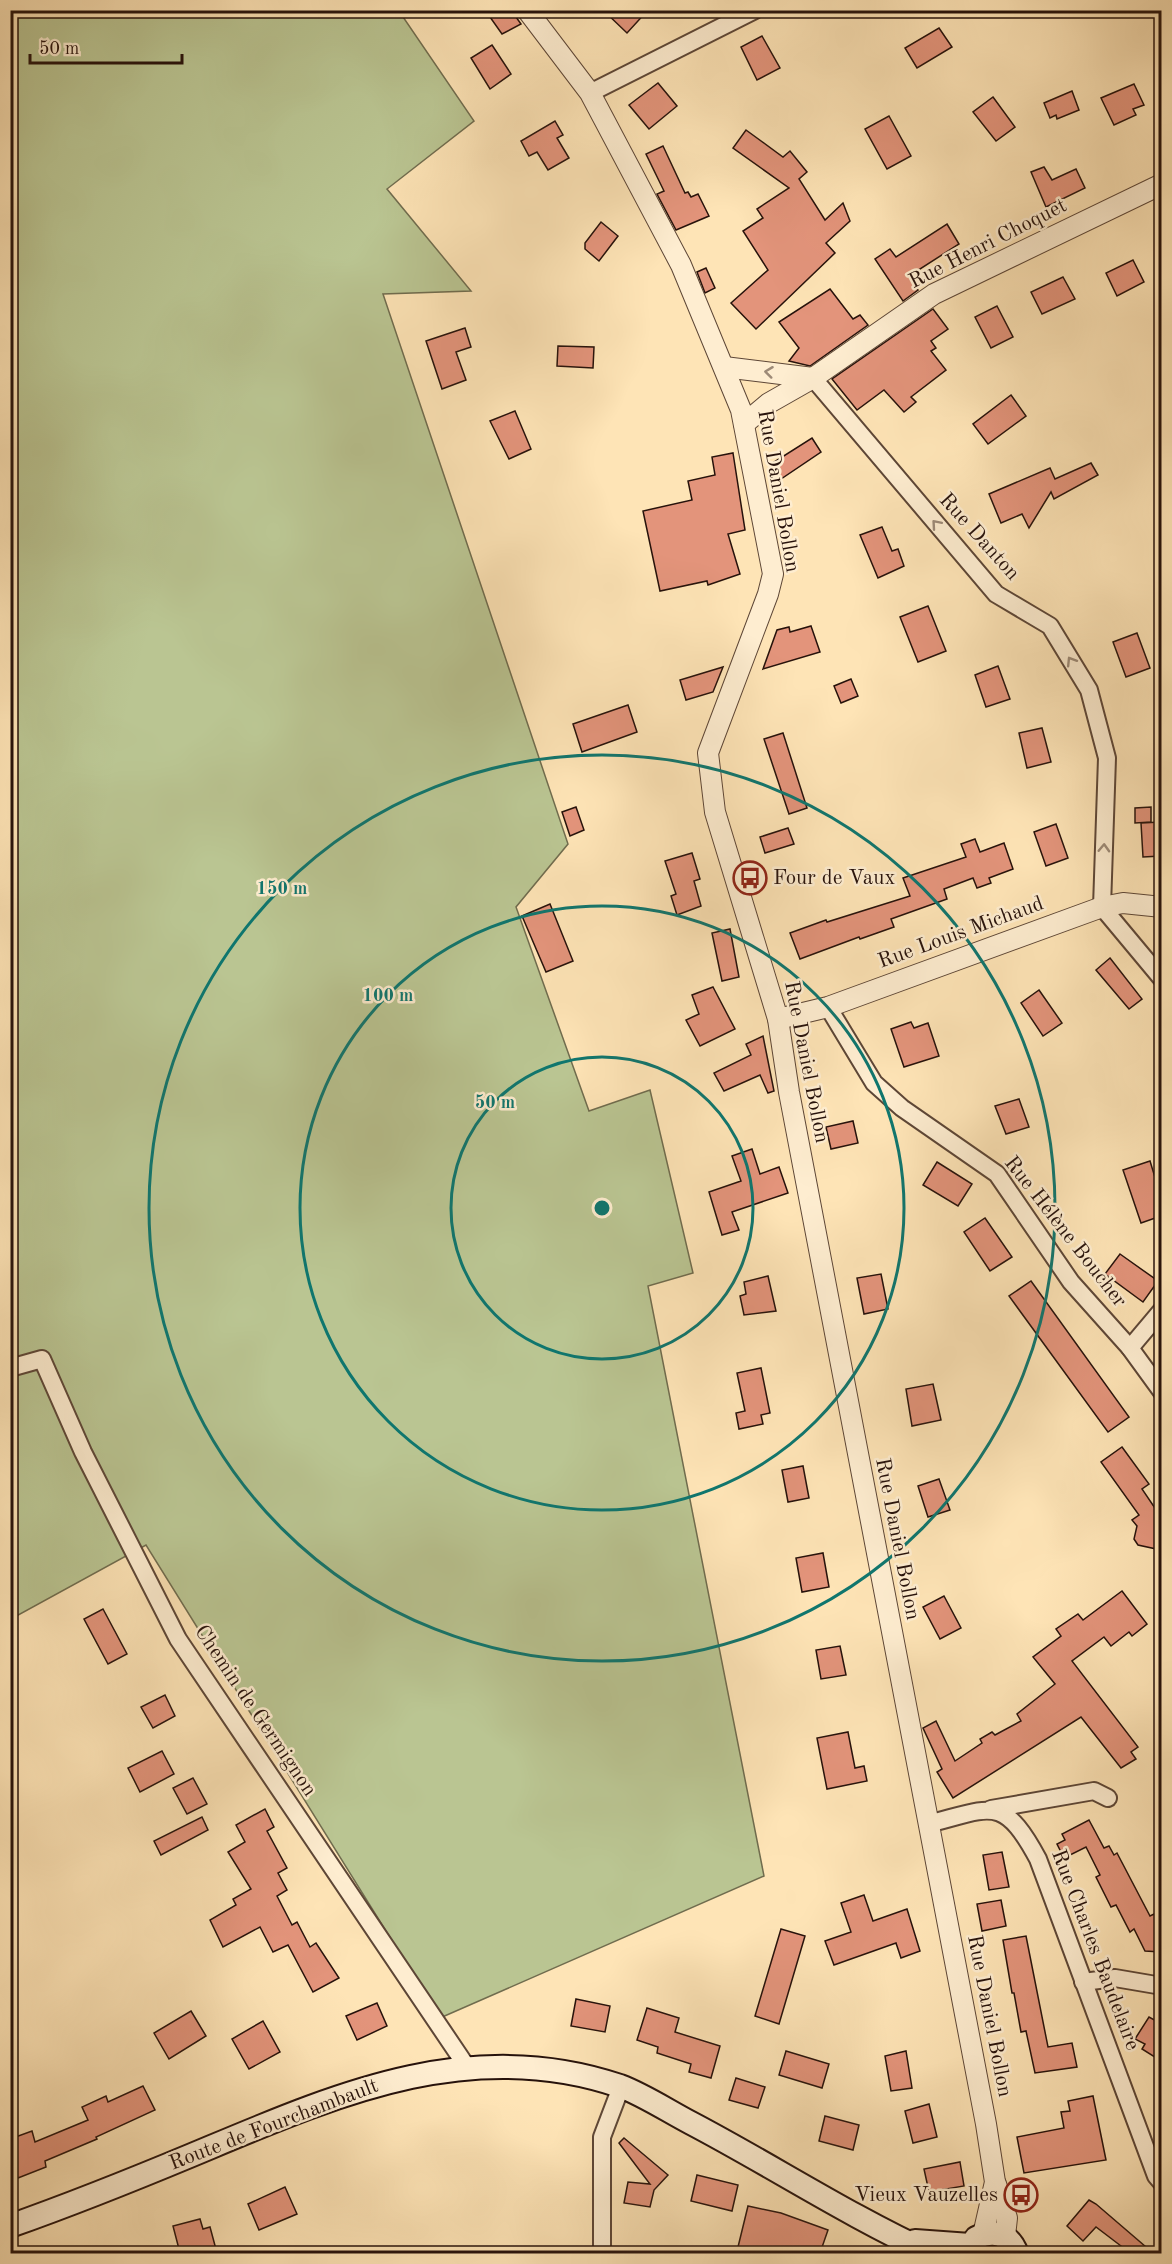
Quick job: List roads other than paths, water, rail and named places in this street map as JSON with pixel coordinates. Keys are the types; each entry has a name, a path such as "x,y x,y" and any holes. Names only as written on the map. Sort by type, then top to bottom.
{"main road":[{"name":"Route de Fourchambault","path":"10,2226 87,2199 266,2124 376,2084 467,2067 535,2067 621,2086 762,2160 901,2240 932,2253"},
{"name":"Route de Fourchambault","path":"901,2240 996,2246"}],"street":[{"name":"Rue Daniel Bollon","path":"527,10 590,93 681,265 724,367 744,424 773,574 768,594 708,753 715,812 778,1019 793,1115 995,2182 1007,2218 996,2246"},
{"path":"590,93 755,10"},
{"name":"Rue Henri Choquet","path":"744,424 769,403 813,378 934,294 1161,184"},
{"path":"724,367 813,378"},
{"name":"Rue Danton","path":"813,378 996,594 1050,626 1089,690 1107,758 1102,907"},
{"name":"Rue Louis Michaud","path":"778,1019 828,1007 1102,907 1123,903 1161,907"},
{"path":"1102,907 1161,980"},
{"name":"Rue Hélène Boucher","path":"828,1007 874,1083 902,1108 997,1174 1071,1282 1130,1348 1161,1392"},
{"path":"1130,1348 1161,1310"},
{"name":"Chemin de Germignon","path":"10,1368 42,1359 83,1452 178,1639 467,2067"},
{"path":"928,1824 987,1809 1094,1791 1108,1798"},
{"name":"Rue Charles Baudelaire","path":"987,1809 1003,1813 1021,1828 1038,1859 1156,2176 1161,2183"},
{"path":"1083,1982 1114,1978 1161,1986"},
{"path":"602,2253 602,2138 621,2086"}],"place":[{"name":"Four de Vaux","path":"750,878"},
{"name":"Vieux Vauzelles","path":"1021,2195"}]}
